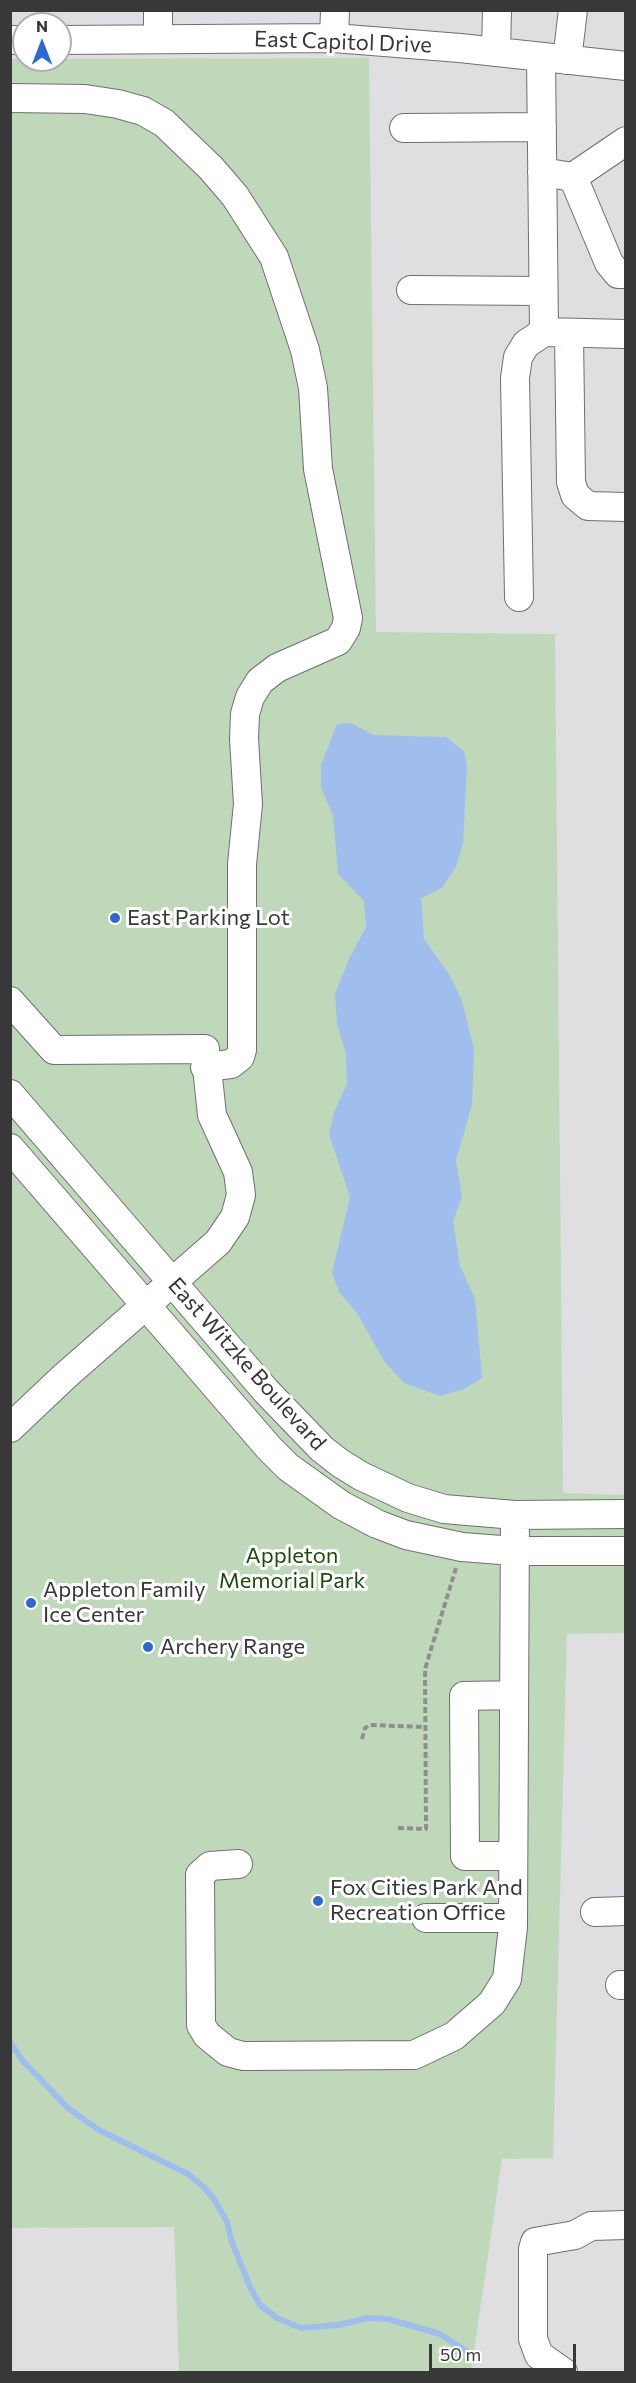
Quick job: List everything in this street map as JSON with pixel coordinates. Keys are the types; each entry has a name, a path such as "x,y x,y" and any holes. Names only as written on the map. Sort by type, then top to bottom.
{"street":[{"path":"158,10 158,39"},
{"path":"334,38 335,10"},
{"path":"496,10 496,52"},
{"path":"573,10 554,59 542,127 543,291 556,333 571,482 575,495 588,506 626,507"},
{"name":"East Capitol Drive","path":"72,40 334,38 626,66"},
{"path":"10,98 85,99 118,104 142,111 164,123 211,168 235,196 274,257 305,350 313,388 318,469 348,618 346,628 338,641 278,668 260,681 248,705 244,739 248,804 242,864 242,1050 240,1057 231,1064 205,1067"},
{"path":"404,128 542,127"},
{"path":"542,172 573,177 626,141"},
{"path":"573,177 609,263 618,273 626,273"},
{"path":"411,290 543,291"},
{"path":"519,597 515,378 518,357 526,344 556,333 626,334"},
{"path":"10,1001 54,1050 205,1049 205,1067 212,1116 238,1172 241,1194 239,1207 227,1232 10,1428"},
{"name":"East Witzke Boulevard","path":"10,1094 294,1422 340,1463 383,1487 426,1504 468,1512 515,1515 626,1514"},
{"name":"East Witzke Boulevard","path":"10,1148 269,1448 310,1485 377,1524 416,1538 462,1547 514,1551 626,1551"},
{"path":"238,1864 210,1866 200,1875 201,2025 207,2035 228,2052 243,2056 414,2055 431,2049 454,2036 478,2017 502,1989 509,1966 513,1918 515,1515"},
{"path":"513,1856 465,1856 464,1696 514,1695"},
{"path":"595,1912 626,1911"},
{"path":"426,1918 513,1918"},
{"path":"563,2373 539,2355 532,2339 535,2242 575,2235 591,2226 626,2225"}],"path":[{"path":"398,1828 426,1829 425,1669 462,1547"},
{"path":"362,1739 365,1728 370,1725 426,1727"}],"green space":[{"name":"Appleton Memorial Park","path":"369,58 376,632 555,634 563,1493 625,1495 626,1633 567,1634 553,2158 502,2159 471,2372 179,2372 174,2227 11,2228 11,59 12,72 72,72 72,59"}],"water":[{"path":"351,723 374,735 446,737 464,751 467,767 463,844 456,867 442,888 421,898 424,939 449,974 462,1001 474,1049 472,1105 456,1160 462,1197 453,1221 460,1266 475,1299 482,1378 464,1389 440,1396 404,1383 384,1361 357,1313 339,1292 332,1273 350,1197 329,1134 334,1112 347,1084 346,1054 337,1024 335,994 349,959 366,927 364,901 338,874 333,816 321,787 321,765 337,724"}],"waterway":[{"path":"10,2042 23,2061 68,2108 99,2130 188,2174 204,2187 227,2222 232,2242 251,2289 260,2305 277,2318 301,2328 338,2325 368,2318 388,2319 440,2334 466,2351"}],"place":[{"name":"East Parking Lot","path":"115,918"},
{"name":"Appleton Family Ice Center","path":"31,1603"},
{"name":"Archery Range","path":"148,1647"},
{"name":"Fox Cities Park And Recreation Office","path":"318,1901"}]}
